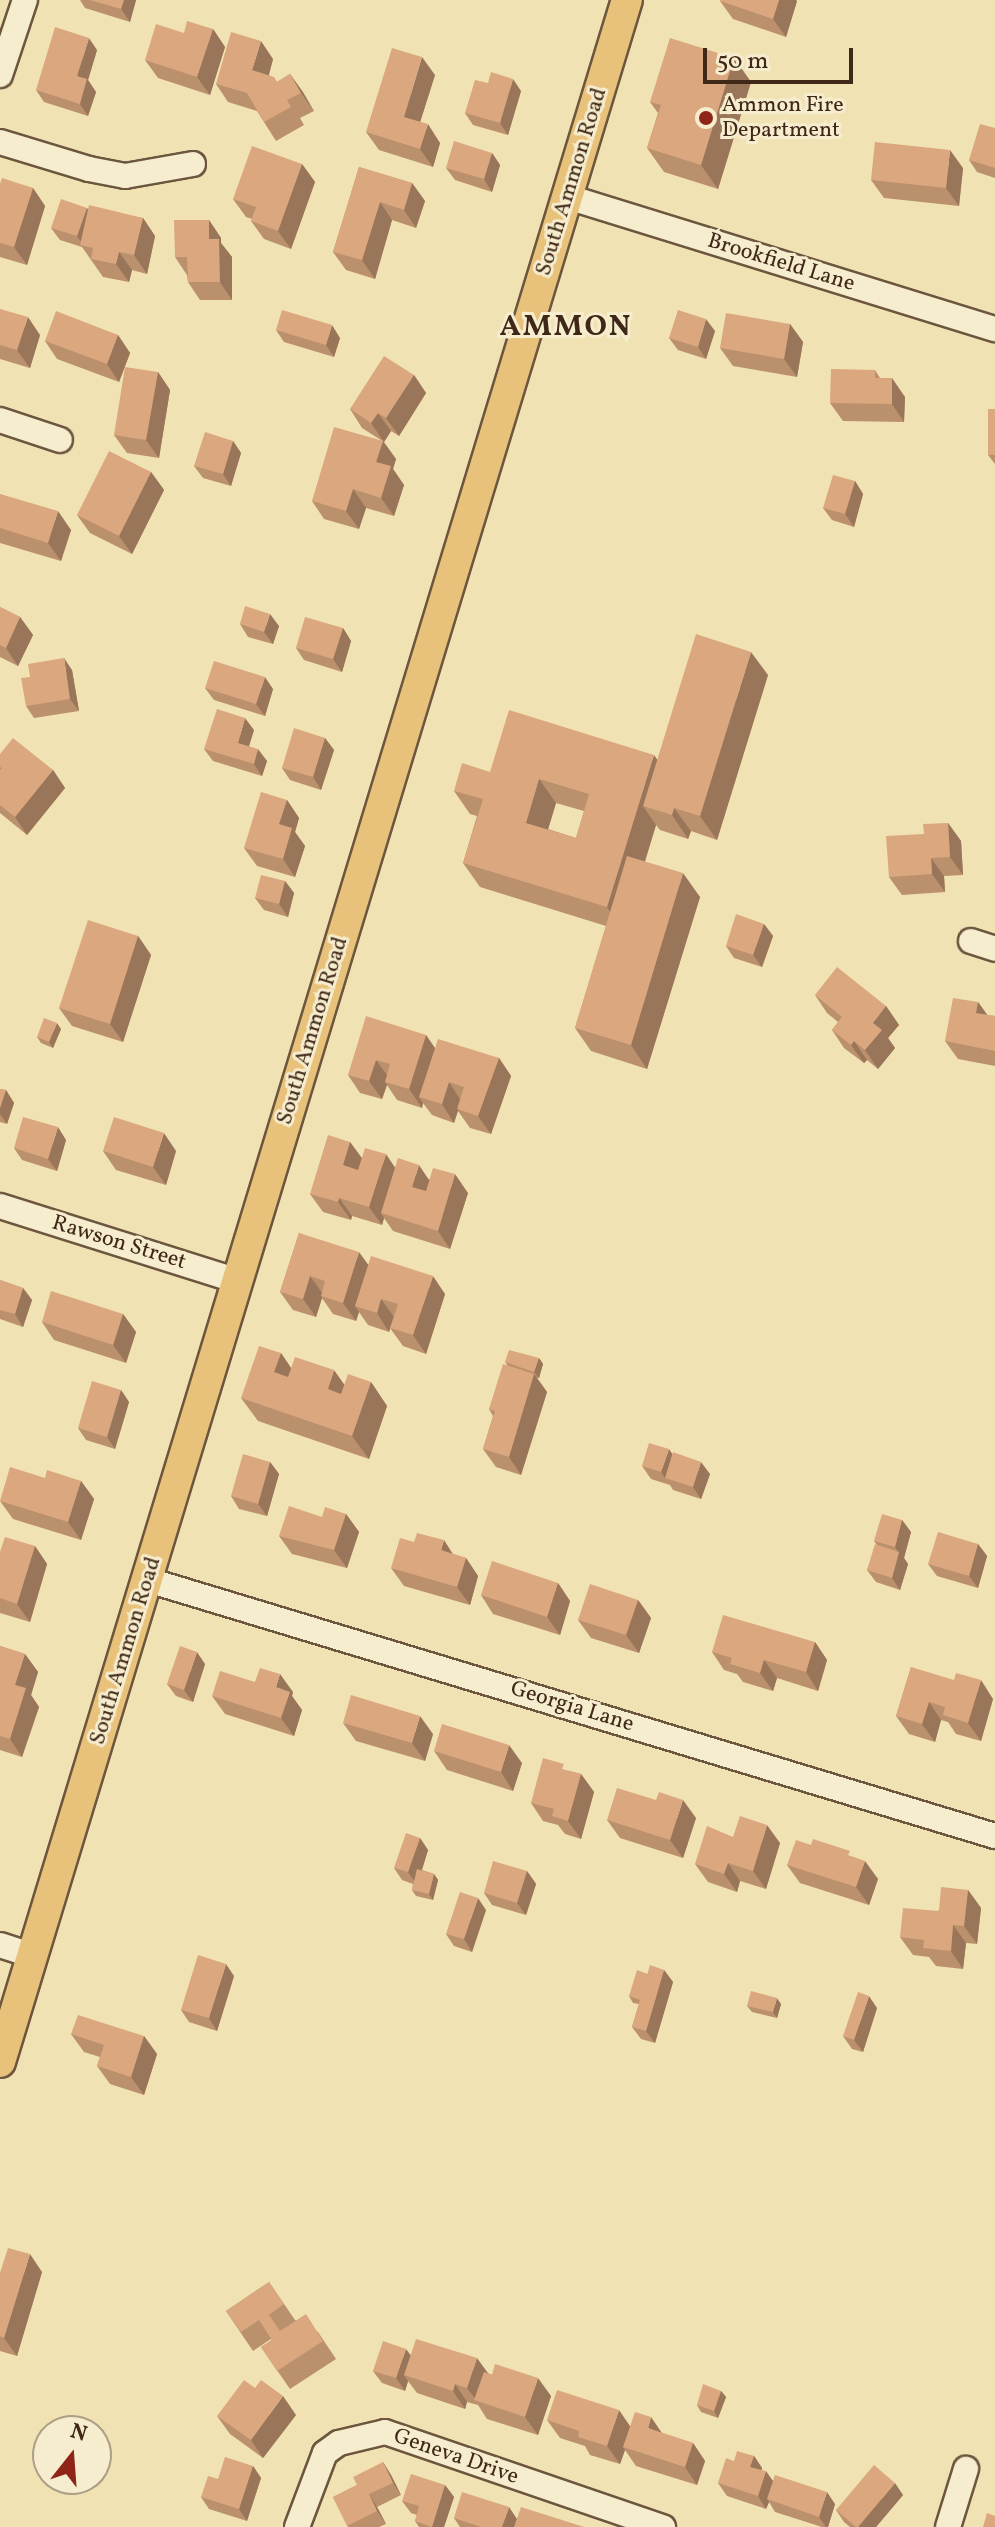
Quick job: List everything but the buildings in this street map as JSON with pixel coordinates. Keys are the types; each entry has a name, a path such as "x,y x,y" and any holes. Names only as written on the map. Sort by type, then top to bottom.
{"main road":[{"name":"South Ammon Road","path":"0,2062 627,0"}],"street":[{"path":"0,75 18,2"},
{"path":"0,142 89,169 125,176 193,164"},
{"name":"Brookfield Lane","path":"568,197 995,329"},
{"path":"0,420 60,440"},
{"path":"971,941 995,949"},
{"name":"Rawson Street","path":"0,1206 238,1281"},
{"name":"Georgia Lane","path":"148,1580 995,1836"},
{"path":"0,1945 34,1956"},
{"name":"Geneva Drive","path":"297,2527 325,2453 339,2443 385,2432 663,2527"},
{"path":"948,2527 966,2469"}],"place":[{"name":"Ammon Fire Department","path":"706,118"}],"district":[{"name":"AMMON","path":"566,327"}]}
